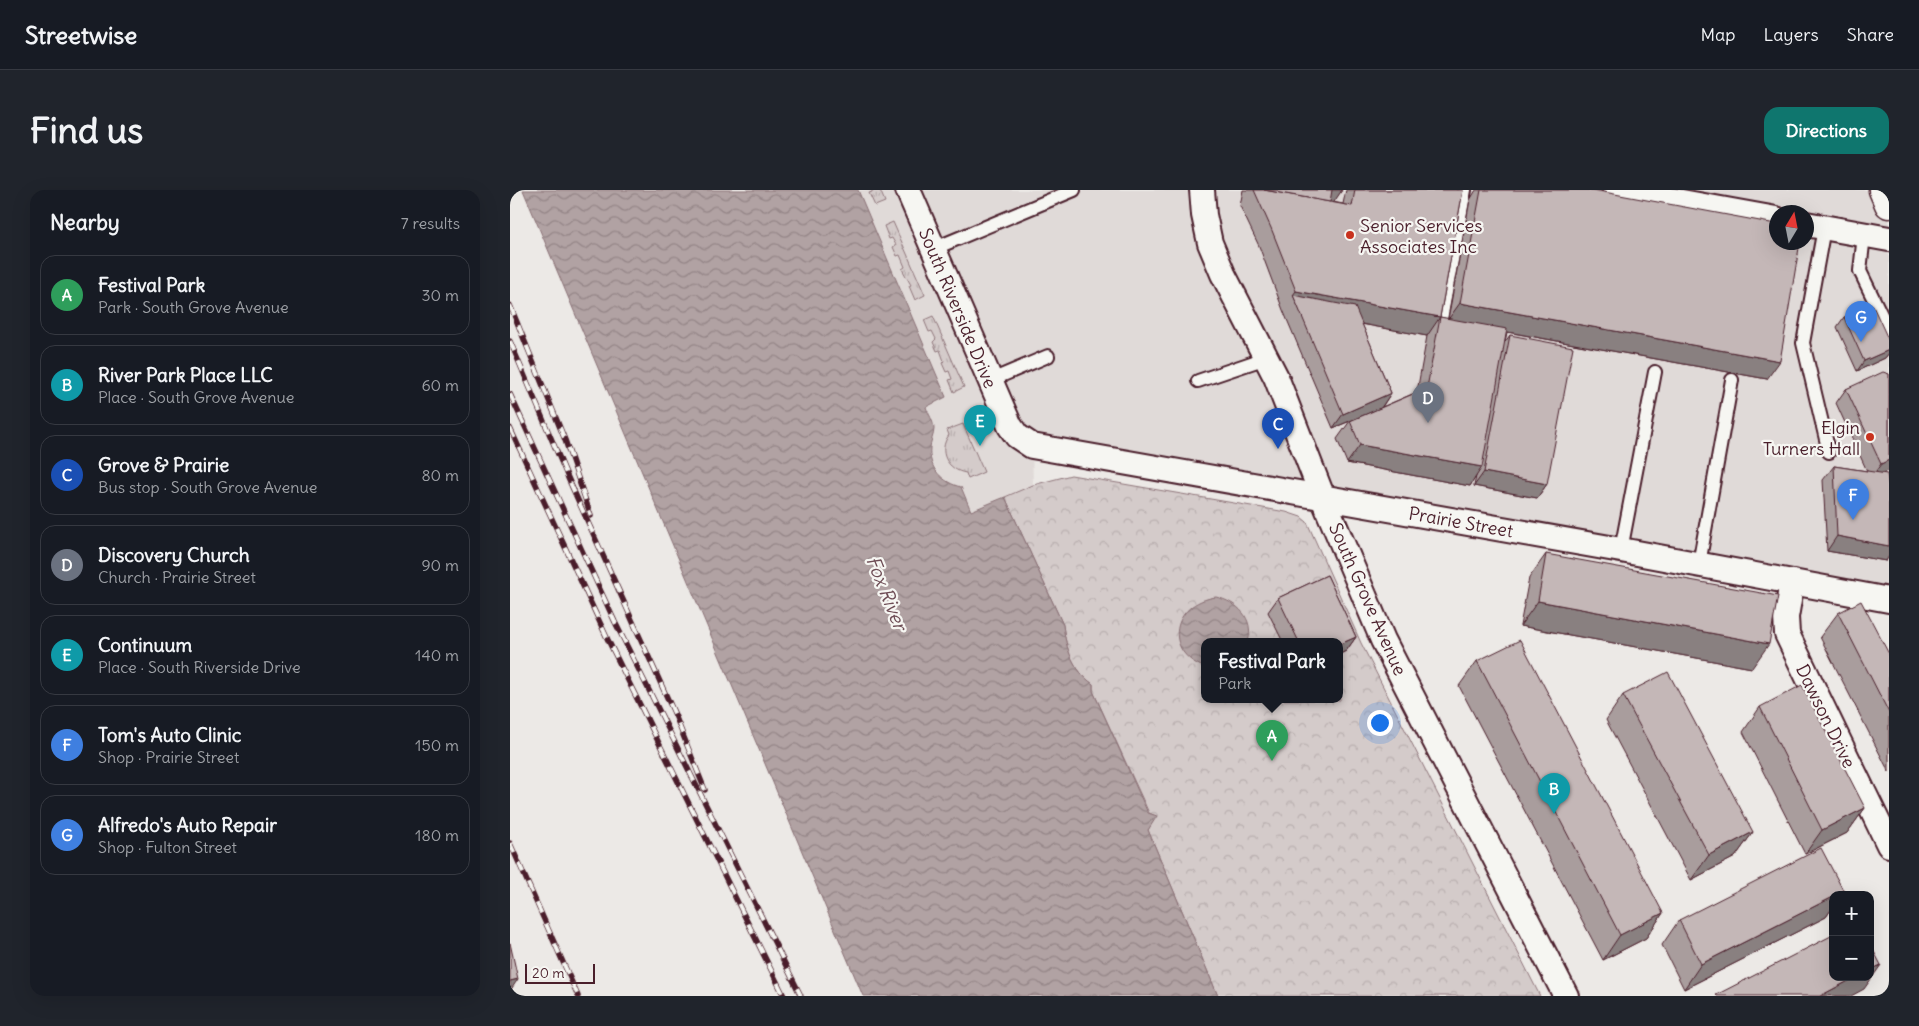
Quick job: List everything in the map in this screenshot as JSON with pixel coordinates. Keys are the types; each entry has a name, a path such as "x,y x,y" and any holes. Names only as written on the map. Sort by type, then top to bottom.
{"main road":[{"path":"1883,190 1889,204"}],"street":[{"name":"South Riverside Drive","path":"908,190 1010,426 1017,436 1032,446"},
{"name":"South Grove Avenue","path":"1202,190 1204,216 1210,242 1223,274 1276,377 1323,498 1383,640 1566,996"},
{"path":"1615,190 1769,218"},
{"path":"1815,226 1889,239"},
{"name":"Prairie Street","path":"1032,446 1699,564 1889,600"},
{"name":"Dawson Drive","path":"1792,582 1786,617 1787,634 1889,845"}],"lane":[{"path":"933,249 1074,190"},
{"path":"1438,330 1464,190"},
{"path":"1815,226 1803,343 1829,452"},
{"path":"1864,235 1860,271 1889,331"},
{"path":"989,381 1048,356"},
{"path":"1198,381 1266,358"},
{"path":"1621,550 1655,372"},
{"path":"1699,564 1732,380"}],"shaded area":[{"path":"858,190 1883,190 1889,204 1889,600 1032,446 1033,485 971,511 961,487 951,484 941,477 931,460 930,451 934,427 926,407 946,397"}],"green space":[{"path":"872,190 880,190 885,202 875,206 869,193"},
{"path":"893,222 925,295 915,300 909,286 911,285 902,269 905,267 900,255 897,256 893,247 896,245 892,238 889,239 884,226"},
{"path":"933,316 964,387 954,392 949,380 952,379 949,371 946,372 940,350 937,351 933,342 936,339 932,331 929,332 924,320"},
{"path":"963,424 984,472 968,479 966,473 959,471 949,464 944,453 944,447 949,435 947,430"},
{"path":"1071,475 1286,512 1301,517 1307,522 1361,643 1540,996 1218,996 1148,830 1156,816 1149,813 1093,691 1093,684 1080,672 1072,658 1066,642 1063,625 1005,497 1033,485"}],"water":[{"name":"Fox River","path":"523,190 858,190 946,397 926,407 934,426 930,446 931,462 938,474 948,482 961,487 971,511 1005,497 1063,625 1066,642 1072,658 1080,672 1093,684 1093,691 1148,813 1157,816 1148,830 1218,996 863,996"},
{"path":"1216,597 1224,599 1237,607 1246,619 1249,633 1248,638 1201,638 1201,665 1191,660 1182,651 1178,640 1178,629 1182,618 1189,608 1201,601"}],"building":[{"path":"1254,190 1264,190 1352,206 1355,190 1463,190 1440,317 1296,291"},
{"path":"1264,190 1332,190 1330,202"},
{"path":"1481,190 1593,190 1769,223 1769,250 1799,250 1780,361 1460,303"},
{"path":"1293,295 1355,307 1391,393 1343,414"},
{"path":"1872,304 1889,341 1889,350 1864,361 1844,317"},
{"path":"1440,317 1507,329 1482,467 1360,445 1350,421 1427,388"},
{"path":"1510,335 1573,347 1547,484 1484,472"},
{"path":"1883,372 1889,374 1889,460 1881,464 1846,389"},
{"path":"1834,466 1887,474 1889,489 1889,546 1837,536"},
{"path":"1546,554 1778,596 1769,644 1538,601"},
{"path":"1327,575 1356,637 1343,643 1343,638 1297,638 1278,598"},
{"path":"1861,601 1889,654 1889,713 1838,613"},
{"path":"1520,640 1663,913 1620,935 1477,661"},
{"path":"1668,672 1753,832 1709,855 1623,695"},
{"path":"1802,685 1865,808 1822,830 1760,707"},
{"path":"1821,848 1843,891 1829,891 1829,899 1701,964 1679,920"},
{"path":"1829,937 1829,981 1848,981 1820,996 1716,995"},
{"path":"510,943 518,979 510,981"},
{"path":"1874,952 1881,965 1874,968"}],"railway":[{"path":"510,305 565,440 591,516"},
{"path":"510,341 568,478 675,715 705,790"},
{"path":"510,394 615,622 801,996"},
{"path":"510,428 608,640 784,996"},
{"path":"510,843 578,996"}],"place":[{"name":"Senior Services Associates Inc","path":"1350,235"},
{"name":"Alfredo's Auto Repair","path":"1861,342"},
{"name":"Discovery Church","path":"1428,423"},
{"name":"Elgin Turners Hall","path":"1870,437"},
{"name":"Continuum","path":"980,446"},
{"name":"Grove & Prairie","path":"1278,449"},
{"name":"Tom's Auto Clinic","path":"1853,520"},
{"name":"Festival Park","path":"1272,761"},
{"name":"River Park Place LLC","path":"1554,814"}]}
